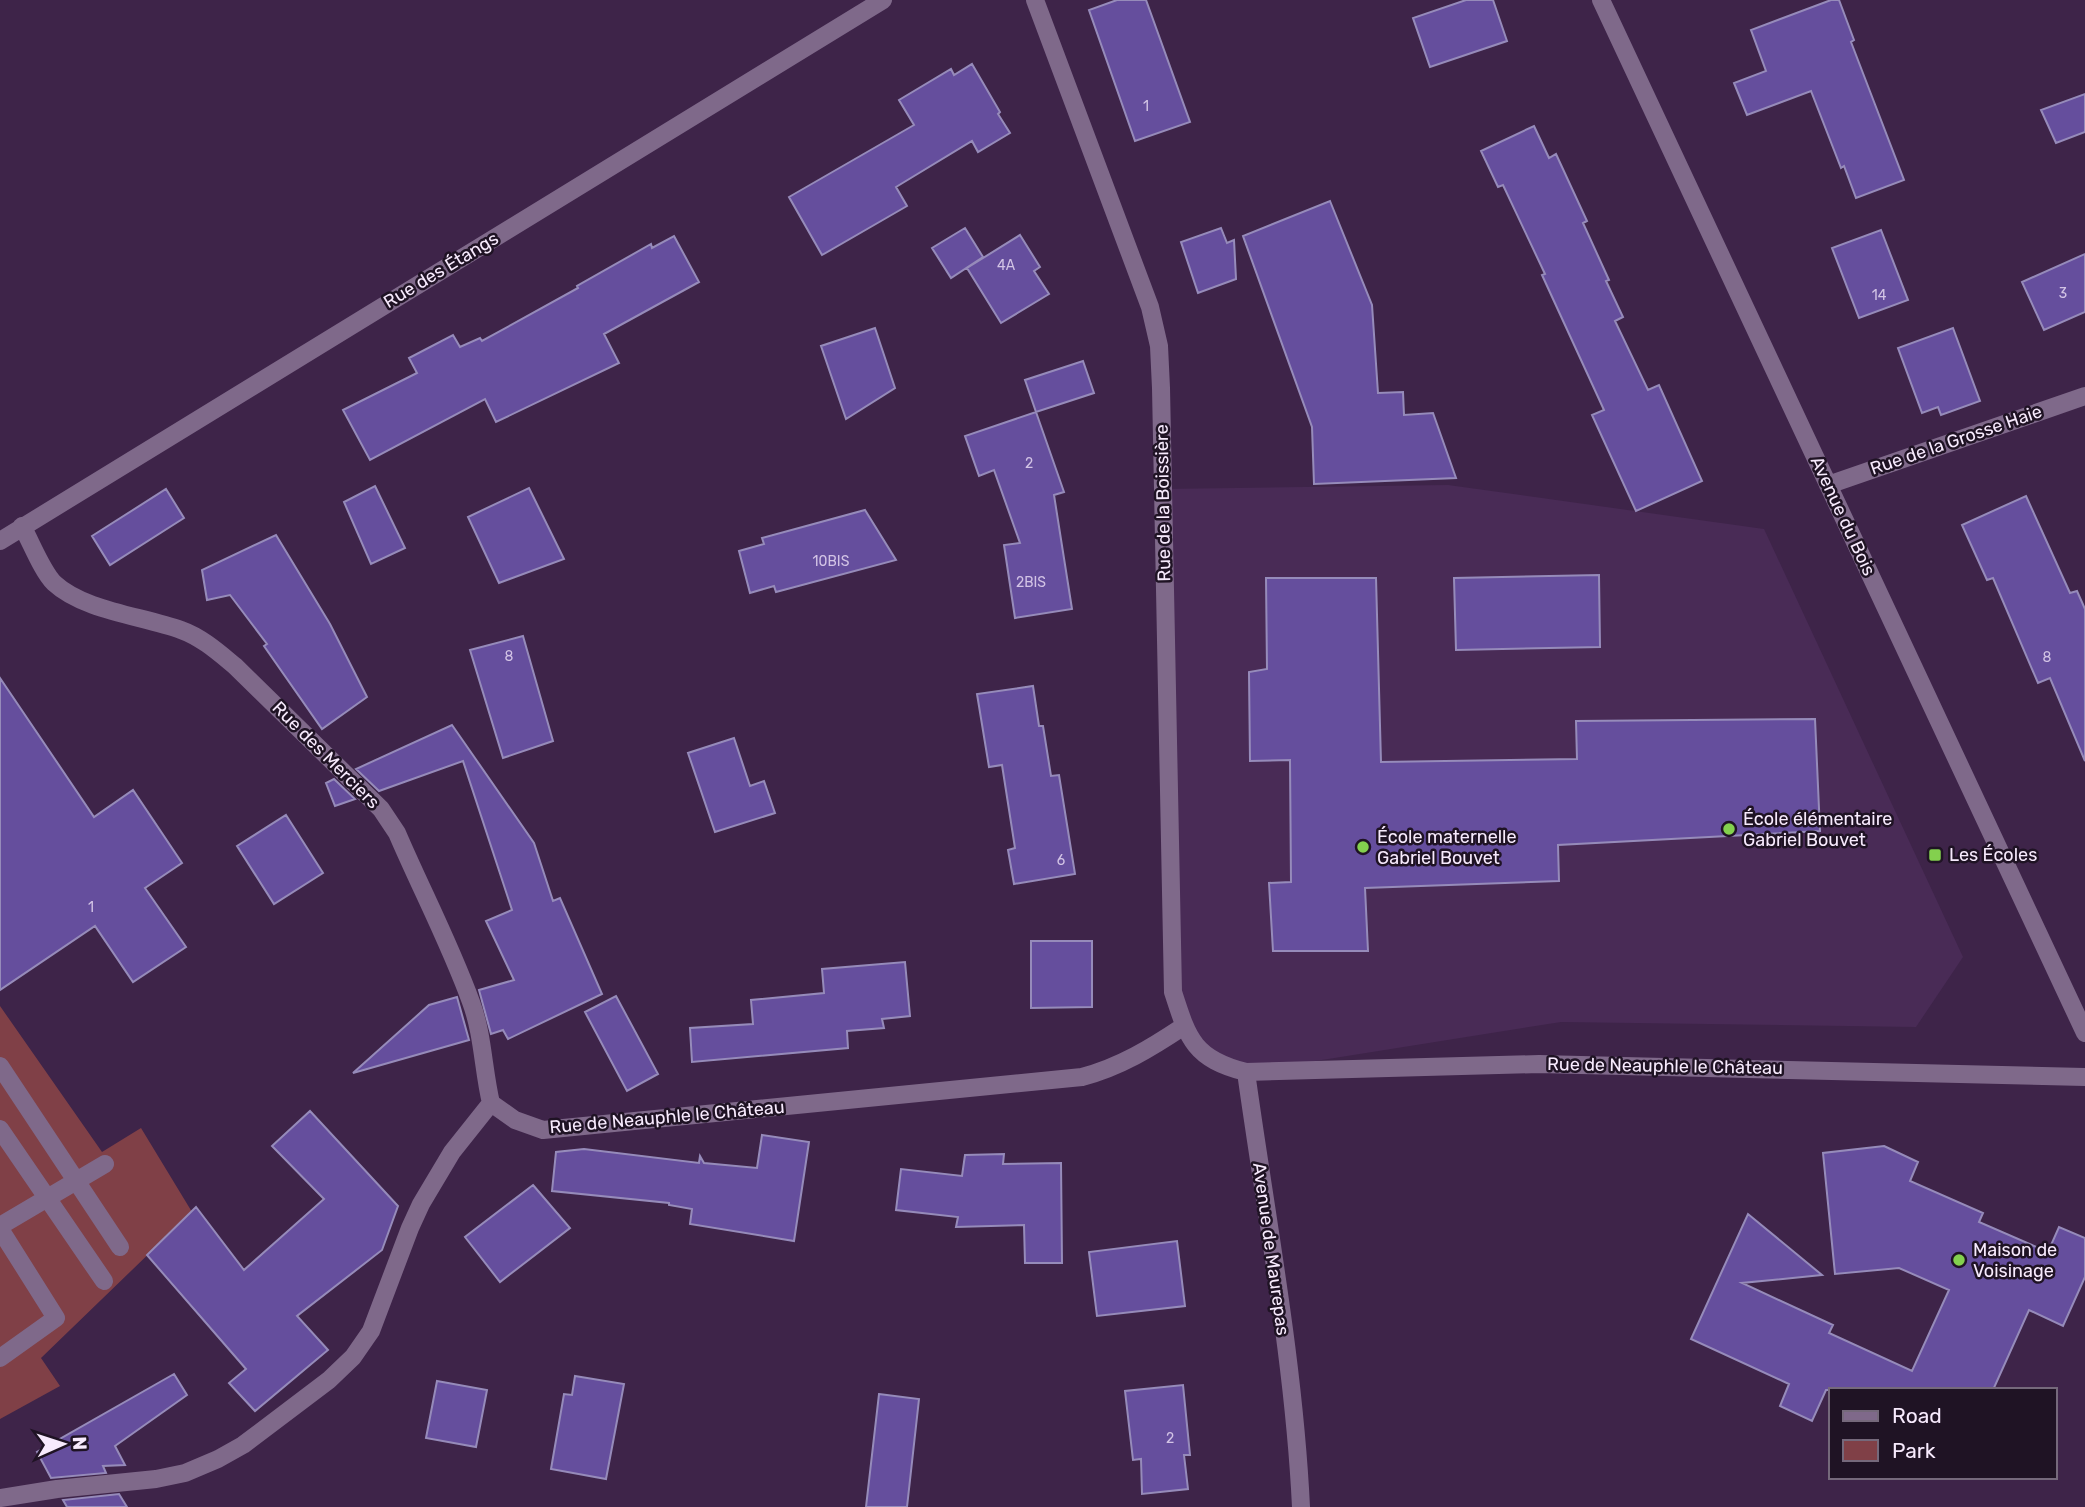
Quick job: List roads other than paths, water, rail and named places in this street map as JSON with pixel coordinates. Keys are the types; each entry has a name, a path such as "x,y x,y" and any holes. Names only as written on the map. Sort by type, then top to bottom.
{"street":[{"name":"Rue des Étangs","path":"0,541 883,0"},
{"name":"Rue de la Boissière","path":"1035,0 1150,307 1158,346 1173,992 1184,1026"},
{"name":"Avenue du Bois","path":"1601,0 2085,1033"},
{"name":"Rue de la Grosse Haie","path":"1828,485 2085,396"},
{"name":"Rue des Merciers","path":"22,526 52,581 89,603 183,631 210,645 245,675 381,809 397,833 471,1003 482,1042 491,1103"},
{"path":"1184,1026 1197,1048 1222,1066 1246,1072"},
{"name":"Rue de Neauphle le Château","path":"491,1103 515,1120 543,1130 1082,1077 1126,1062 1184,1026"},
{"name":"Rue de Neauphle le Château","path":"1246,1072 1539,1064 2085,1077"},
{"path":"0,1066 120,1247"},
{"name":"Avenue de Maurepas","path":"1246,1072 1290,1380 1298,1445 1301,1507"},
{"path":"0,1498 186,1473 243,1445 329,1380 353,1357 371,1331 421,1204 452,1152 491,1103"},
{"path":"0,1129 104,1281"},
{"path":"0,1358 56,1318 0,1228 105,1164"}],"place":[{"name":"École élémentaire Gabriel Bouvet","path":"1729,829"},
{"name":"École maternelle Gabriel Bouvet","path":"1363,847"},
{"name":"Les Écoles","path":"1935,855"},
{"name":"Maison de Voisinage","path":"1959,1260"}]}
